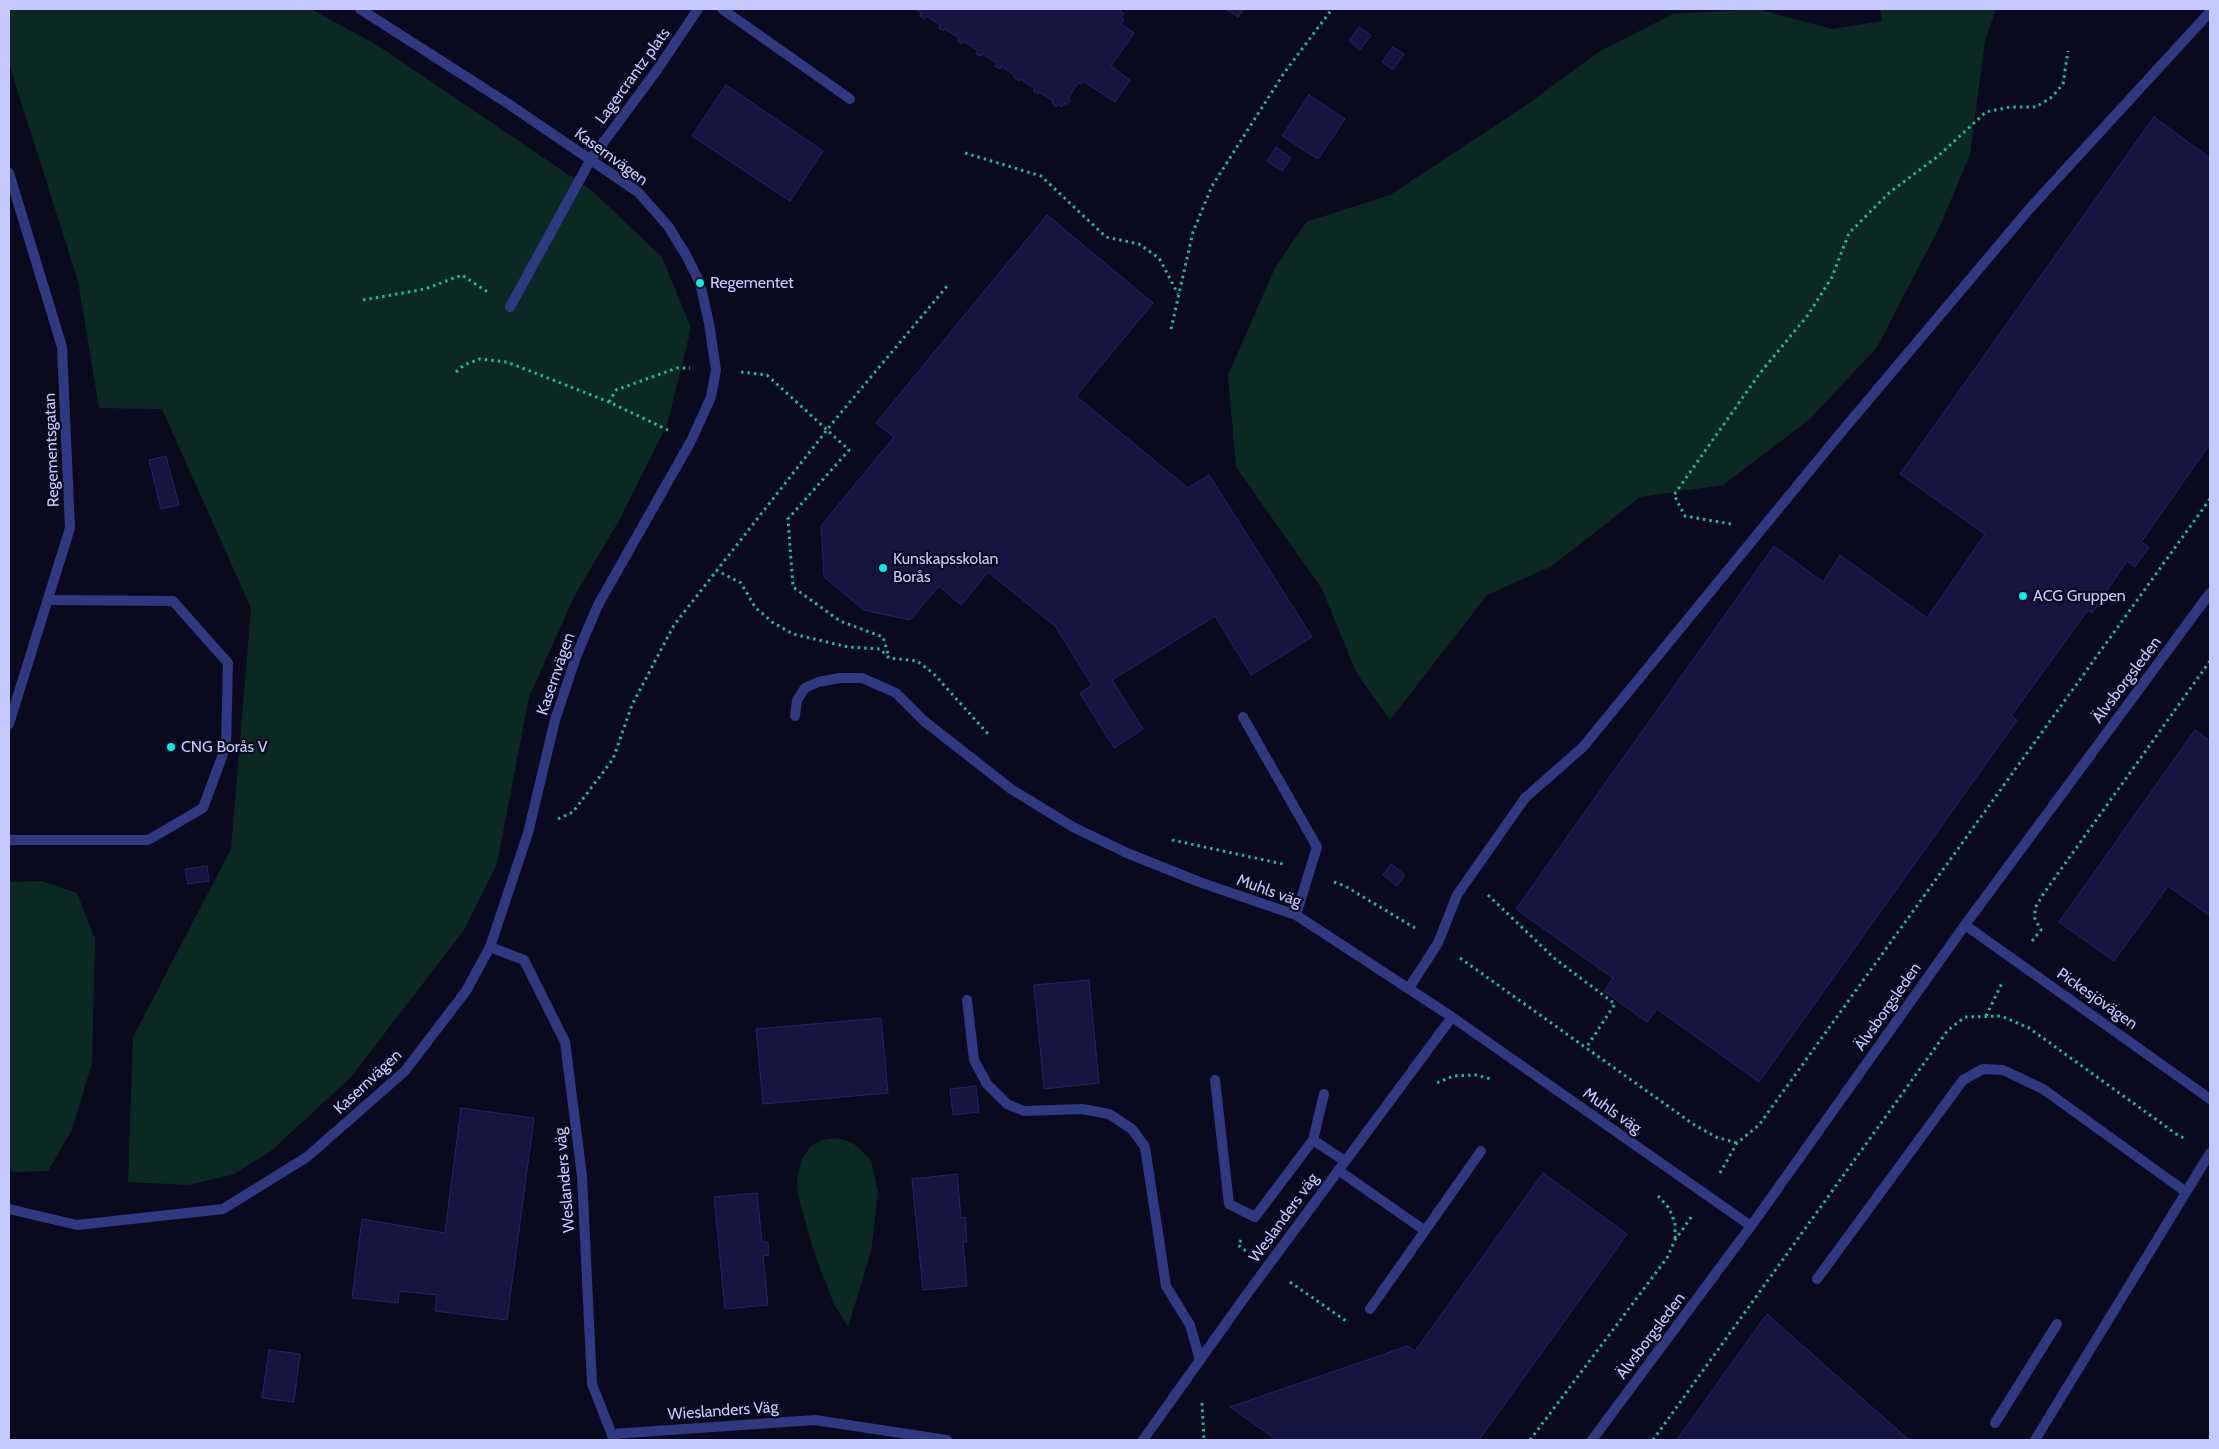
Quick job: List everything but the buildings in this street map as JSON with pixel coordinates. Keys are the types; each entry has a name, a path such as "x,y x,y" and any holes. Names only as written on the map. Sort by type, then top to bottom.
{"street":[{"name":"Kasernvägen","path":"9,1209 76,1225 223,1209 307,1157 405,1071 466,991 490,947 528,833 555,720 577,654 598,604 691,441 711,397 716,370 709,323 700,283 668,226 638,192 591,159 360,9"},
{"name":"Lagercrantz plats","path":"510,308 591,159 657,70 698,9"},
{"path":"722,9 850,98"},
{"path":"1409,988 1438,943 1457,895 1525,798 1583,746 1762,528 2031,207 2210,12"},
{"name":"Regementsgatan","path":"9,173 62,346 70,528 9,724"},
{"name":"Älvsborgsleden","path":"1592,1440 1751,1226 1965,925 2210,593"},
{"path":"9,840 148,840 203,808 226,746 228,663 173,601 48,600"},
{"name":"Muhls väg","path":"796,716 797,700 806,688 818,682 833,679 862,678 896,693 924,721 1011,789 1073,827 1127,853 1202,884 1296,915 1452,1017 1751,1226"},
{"path":"1243,717 1317,847 1296,915"},
{"name":"Pickesjövägen","path":"1965,925 2210,1099"},
{"name":"Weslanders väg","path":"490,947 524,960 565,1042 582,1176 592,1384 613,1437"},
{"path":"967,1000 974,1060 987,1084 1006,1104 1024,1111 1082,1109 1109,1114 1132,1129 1145,1147 1166,1286 1190,1324 1200,1360"},
{"name":"Weslanders väg","path":"1143,1440 1338,1170 1452,1017"},
{"path":"1817,1279 1963,1080 1983,1069 2003,1070 2043,1089 2186,1192"},
{"path":"1215,1080 1229,1204 1255,1217 1312,1140 1324,1094"},
{"path":"1312,1140 1344,1162"},
{"path":"1370,1309 1481,1151"},
{"path":"2035,1440 2210,1153"},
{"path":"1338,1170 1424,1230"},
{"path":"1994,1423 2057,1324"},
{"name":"Wieslanders Väg","path":"613,1437 815,1420 947,1440"}],"path":[{"path":"1171,329 1193,232 1212,186 1284,73 1332,9"},
{"path":"1762,528 1685,516 1674,496 1760,373 1808,315 1832,277 1849,233 1890,192 1937,157 1986,112 2010,107 2036,107 2052,97 2063,84 2068,51"},
{"path":"965,153 1041,176 1106,237 1139,244 1158,258 1179,295"},
{"path":"364,300 425,289 462,275"},
{"path":"528,833 573,812 613,759 632,705 674,625 827,431 948,285"},
{"path":"456,372 464,365 480,359 507,362 609,402 691,441"},
{"path":"609,402 616,390 677,368 716,370"},
{"path":"767,375 848,450 788,519 793,587 840,621 883,637 889,658"},
{"path":"1530,1440 1667,1258 1675,1240 1707,1195 1737,1143 1758,1125 2210,499"},
{"path":"716,570 742,583 755,607 772,622 793,634 848,647 880,649 889,658 917,661 933,673 993,739"},
{"path":"1986,1016 1998,989 2041,930 2035,920 2035,908 2044,893 2210,661"},
{"path":"1164,838 1280,862 1345,886 1438,943 1693,1124 1716,1137 1737,1143"},
{"path":"1470,876 1517,924 1554,958 1615,1004 1586,1048"},
{"path":"1255,1217 1238,1245 1354,1327"}],"green space":[{"path":"9,9 311,9 377,45 591,190 662,257 691,328 667,425 620,519 575,595 529,697 497,864 464,930 351,1077 271,1151 234,1174 189,1185 128,1182 133,1037 231,849 251,608 162,409 99,408 78,281 9,64"},
{"path":"1757,9 1832,29 1882,21 1880,9 1996,9 1985,41 1970,155 1939,228 1877,347 1810,419 1723,485 1640,497 1552,566 1487,595 1390,720 1356,672 1322,589 1236,467 1228,375 1275,268 1306,222 1390,195 1525,106 1600,51 1673,14"},
{"path":"42,881 77,893 95,939 92,1063 72,1130 48,1171 15,1172 9,1171 9,882"},
{"path":"837,1138 853,1143 871,1160 878,1192 871,1252 848,1327 834,1304 814,1252 798,1196 797,1178 802,1159 811,1146 822,1140"}],"place":[{"name":"Regementet","path":"700,283"},
{"name":"Kunskapsskolan Borås","path":"883,568"},
{"name":"ACG Gruppen","path":"2023,596"},
{"name":"CNG Borås V","path":"171,747"}]}
